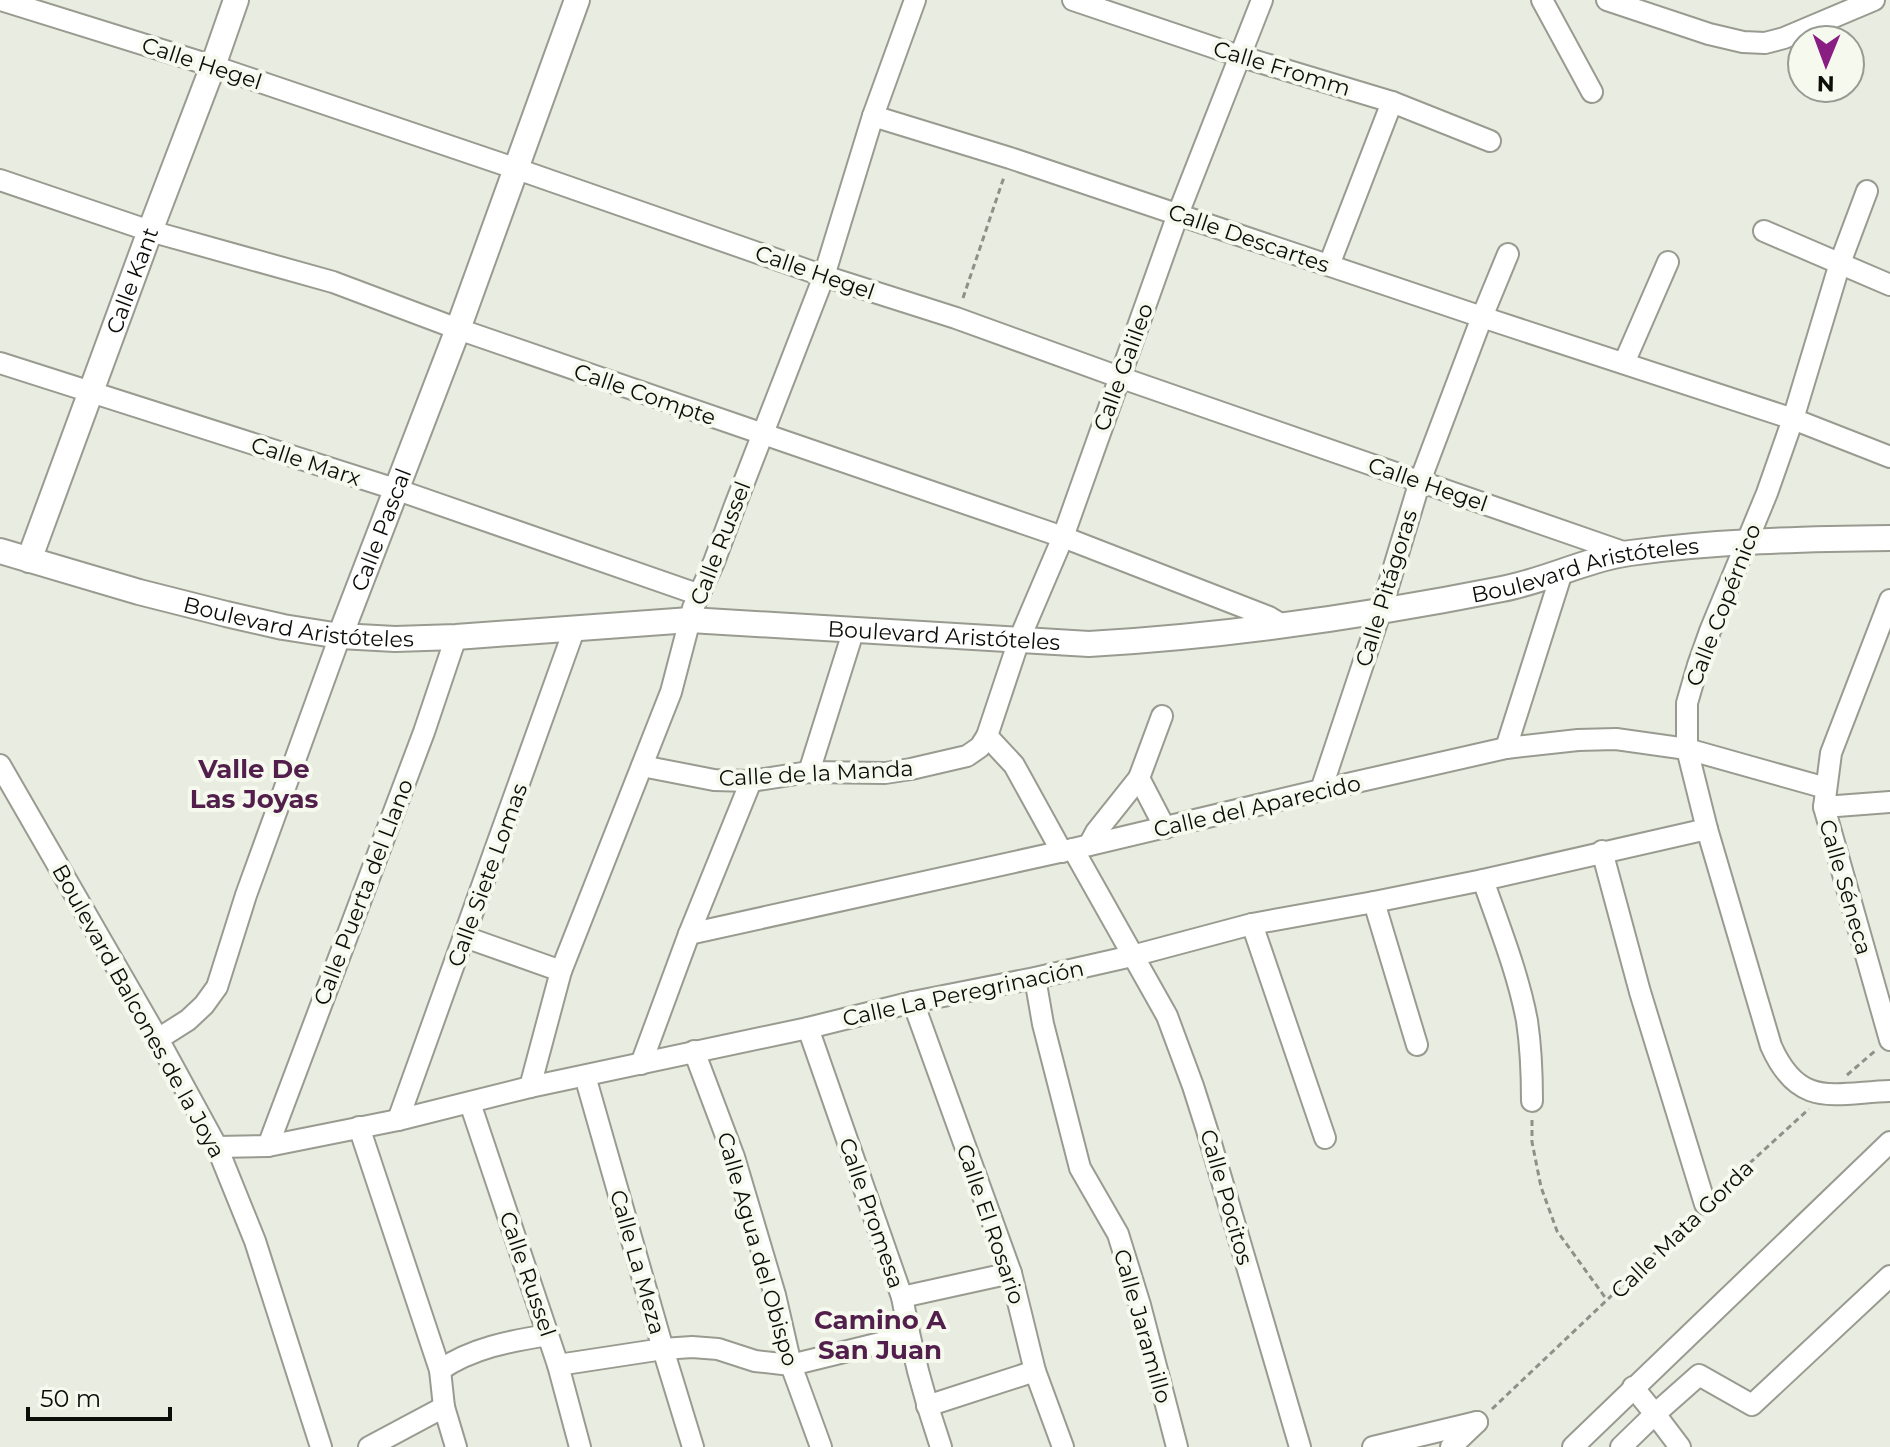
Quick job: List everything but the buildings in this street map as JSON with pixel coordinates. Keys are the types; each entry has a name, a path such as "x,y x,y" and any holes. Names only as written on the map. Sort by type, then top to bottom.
{"street":[{"name":"Calle Hegel","path":"1,0 213,66 824,276 956,318 1626,553"},
{"name":"Calle Kant","path":"29,560 236,0"},
{"name":"Calle Pascal","path":"158,1039 188,1020 217,987 246,895 340,636 458,329 577,0"},
{"name":"Calle Russel","path":"530,1087 561,971 671,692 693,608 714,562 824,276 873,116 915,0"},
{"name":"Calle Fromm","path":"1073,0 1239,56 1392,102 1490,141"},
{"name":"Calle Galileo","path":"987,736 1019,640 1063,537 1178,214 1262,0"},
{"path":"1542,0 1592,92"},
{"path":"1607,0 1709,34 1743,42 1765,43 1874,0"},
{"path":"1329,265 1392,102"},
{"name":"Calle Descartes","path":"873,116 1010,158 1793,419 1890,457"},
{"name":"Calle Compte","path":"0,180 150,231 333,282 458,329 1063,537 1269,617 1284,626"},
{"name":"Calle Copérnico","path":"1823,1095 1794,1082 1780,1066 1771,1046 1707,829 1687,749 1687,703 1698,665 1767,493 1840,263 1867,191"},
{"path":"1764,231 1890,285"},
{"name":"Calle Pitágoras","path":"1321,790 1420,481 1508,254"},
{"path":"1624,363 1668,262"},
{"name":"Calle Marx","path":"0,363 395,489 700,595"},
{"name":"Boulevard Aristóteles","path":"0,551 226,614 340,636 395,639 456,637 690,620 1089,644 1284,626 1443,601 1513,587 1626,553 1747,541 1890,538"},
{"path":"1506,748 1562,572"},
{"name":"Calle Séneca","path":"1890,600 1831,753 1825,798 1890,1039"},
{"path":"809,772 854,629"},
{"name":"Calle Siete Lomas","path":"398,1120 574,630"},
{"name":"Calle Puerta del Llano","path":"268,1146 424,732 456,637"},
{"path":"1074,849 1096,832 1139,778 1162,716"},
{"path":"987,736 1014,765 1074,849 1132,956"},
{"name":"Calle de la Manda","path":"642,766 714,780 751,781 809,772 885,773 967,756 980,747 987,736"},
{"name":"Calle del Aparecido","path":"689,934 1074,849 1506,748 1616,739 1687,749 1825,798"},
{"name":"Boulevard Balcones de la Joya","path":"0,765 217,1147 255,1241 321,1447"},
{"path":"1139,778 1165,828"},
{"path":"641,1064 751,781"},
{"path":"1825,798 1890,802"},
{"name":"Calle La Peregrinación","path":"217,1147 268,1146 398,1120 530,1087 1132,956 1252,924 1483,880 1707,829"},
{"path":"1602,851 1640,992 1705,1204"},
{"path":"1483,880 1516,976 1526,1019 1532,1061 1532,1101"},
{"path":"1374,902 1417,1045"},
{"path":"1252,924 1325,1138"},
{"path":"465,937 561,971"},
{"name":"Calle Pocitos","path":"1132,956 1167,1016 1193,1086 1300,1447"},
{"name":"Calle Jaramillo","path":"1035,978 1043,1024 1080,1168 1118,1234 1177,1447"},
{"name":"Calle El Rosario","path":"913,1002 1011,1273 1035,1371 1063,1447"},
{"name":"Calle Promesa","path":"808,1028 902,1297 927,1406 941,1447"},
{"name":"Calle Agua del Obispo","path":"694,1051 734,1157 775,1295 791,1365 821,1447"},
{"name":"Calle La Meza","path":"585,1076 693,1447"},
{"path":"1823,1095 1890,1091"},
{"name":"Calle Russel","path":"470,1103 558,1365 580,1447"},
{"path":"359,1127 440,1370 444,1407 456,1447"},
{"path":"1573,1447 1890,1142"},
{"path":"902,1297 1011,1273"},
{"path":"1621,1447 1699,1375 1752,1405 1890,1276"},
{"path":"440,1370 453,1361 504,1342 548,1335"},
{"path":"558,1365 692,1347 718,1349 755,1361 791,1365 909,1336"},
{"path":"927,1406 1035,1371"},
{"path":"1633,1387 1680,1447"},
{"path":"369,1447 444,1407"},
{"path":"1373,1447 1477,1422"},
{"path":"1451,1447 1477,1422"}],"path":[{"path":"956,318 1010,158"},
{"name":"Calle Mata Gorda","path":"1477,1422 1705,1204 1823,1095 1890,1039"},
{"path":"1532,1101 1532,1142 1541,1187 1557,1231 1607,1300"}],"district":[{"name":"Valle De Las Joyas","path":"254,784"},
{"name":"Camino A San Juan","path":"880,1335"}]}
